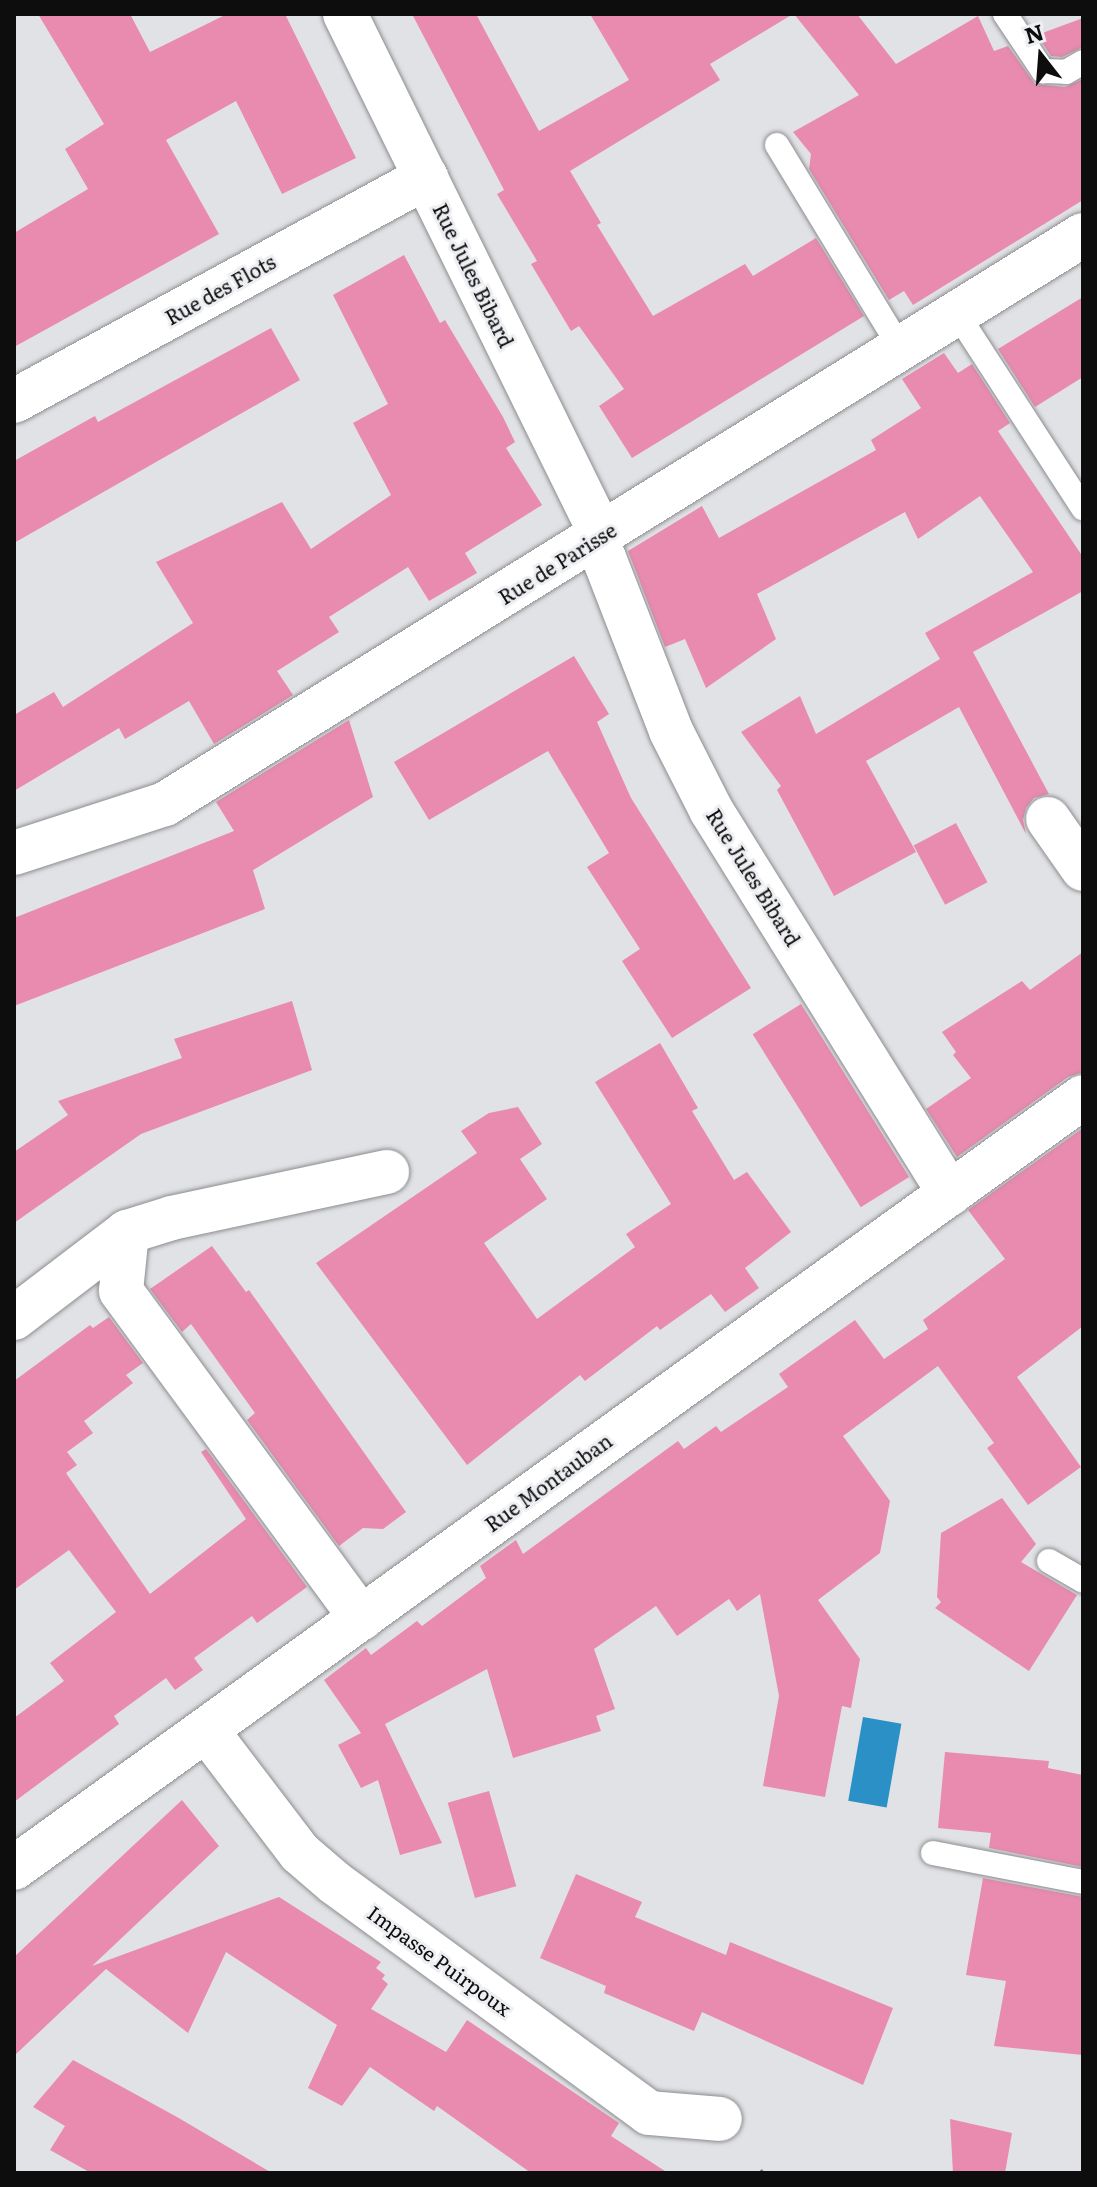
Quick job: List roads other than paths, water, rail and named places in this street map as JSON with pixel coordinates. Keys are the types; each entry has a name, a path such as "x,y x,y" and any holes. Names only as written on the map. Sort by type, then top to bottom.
{"street":[{"name":"Rue Jules Bibard","path":"345,14 598,538 671,731 711,810 950,1194"},
{"name":"Rue des Flots","path":"14,401 426,177"},
{"name":"Rue de Parisse","path":"14,853 165,804 1083,235"},
{"path":"1048,819 1083,869"},
{"name":"Rue Montauban","path":"14,1868 1083,1097"},
{"path":"14,1318 127,1232 172,1218 387,1172"},
{"path":"127,1232 121,1291 361,1618"},
{"name":"Impasse Puirpoux","path":"207,1731 300,1853 335,1883 649,2113 720,2119"}],"lane":[{"path":"1005,14 1043,71 1066,72 1083,62"},
{"path":"777,145 900,347"},
{"path":"956,312 1083,508"},
{"path":"1049,1561 1083,1581"},
{"path":"933,1853 1083,1882"}],"water":[{"path":"863,1717 901,1724 887,1807 848,1801"}]}
